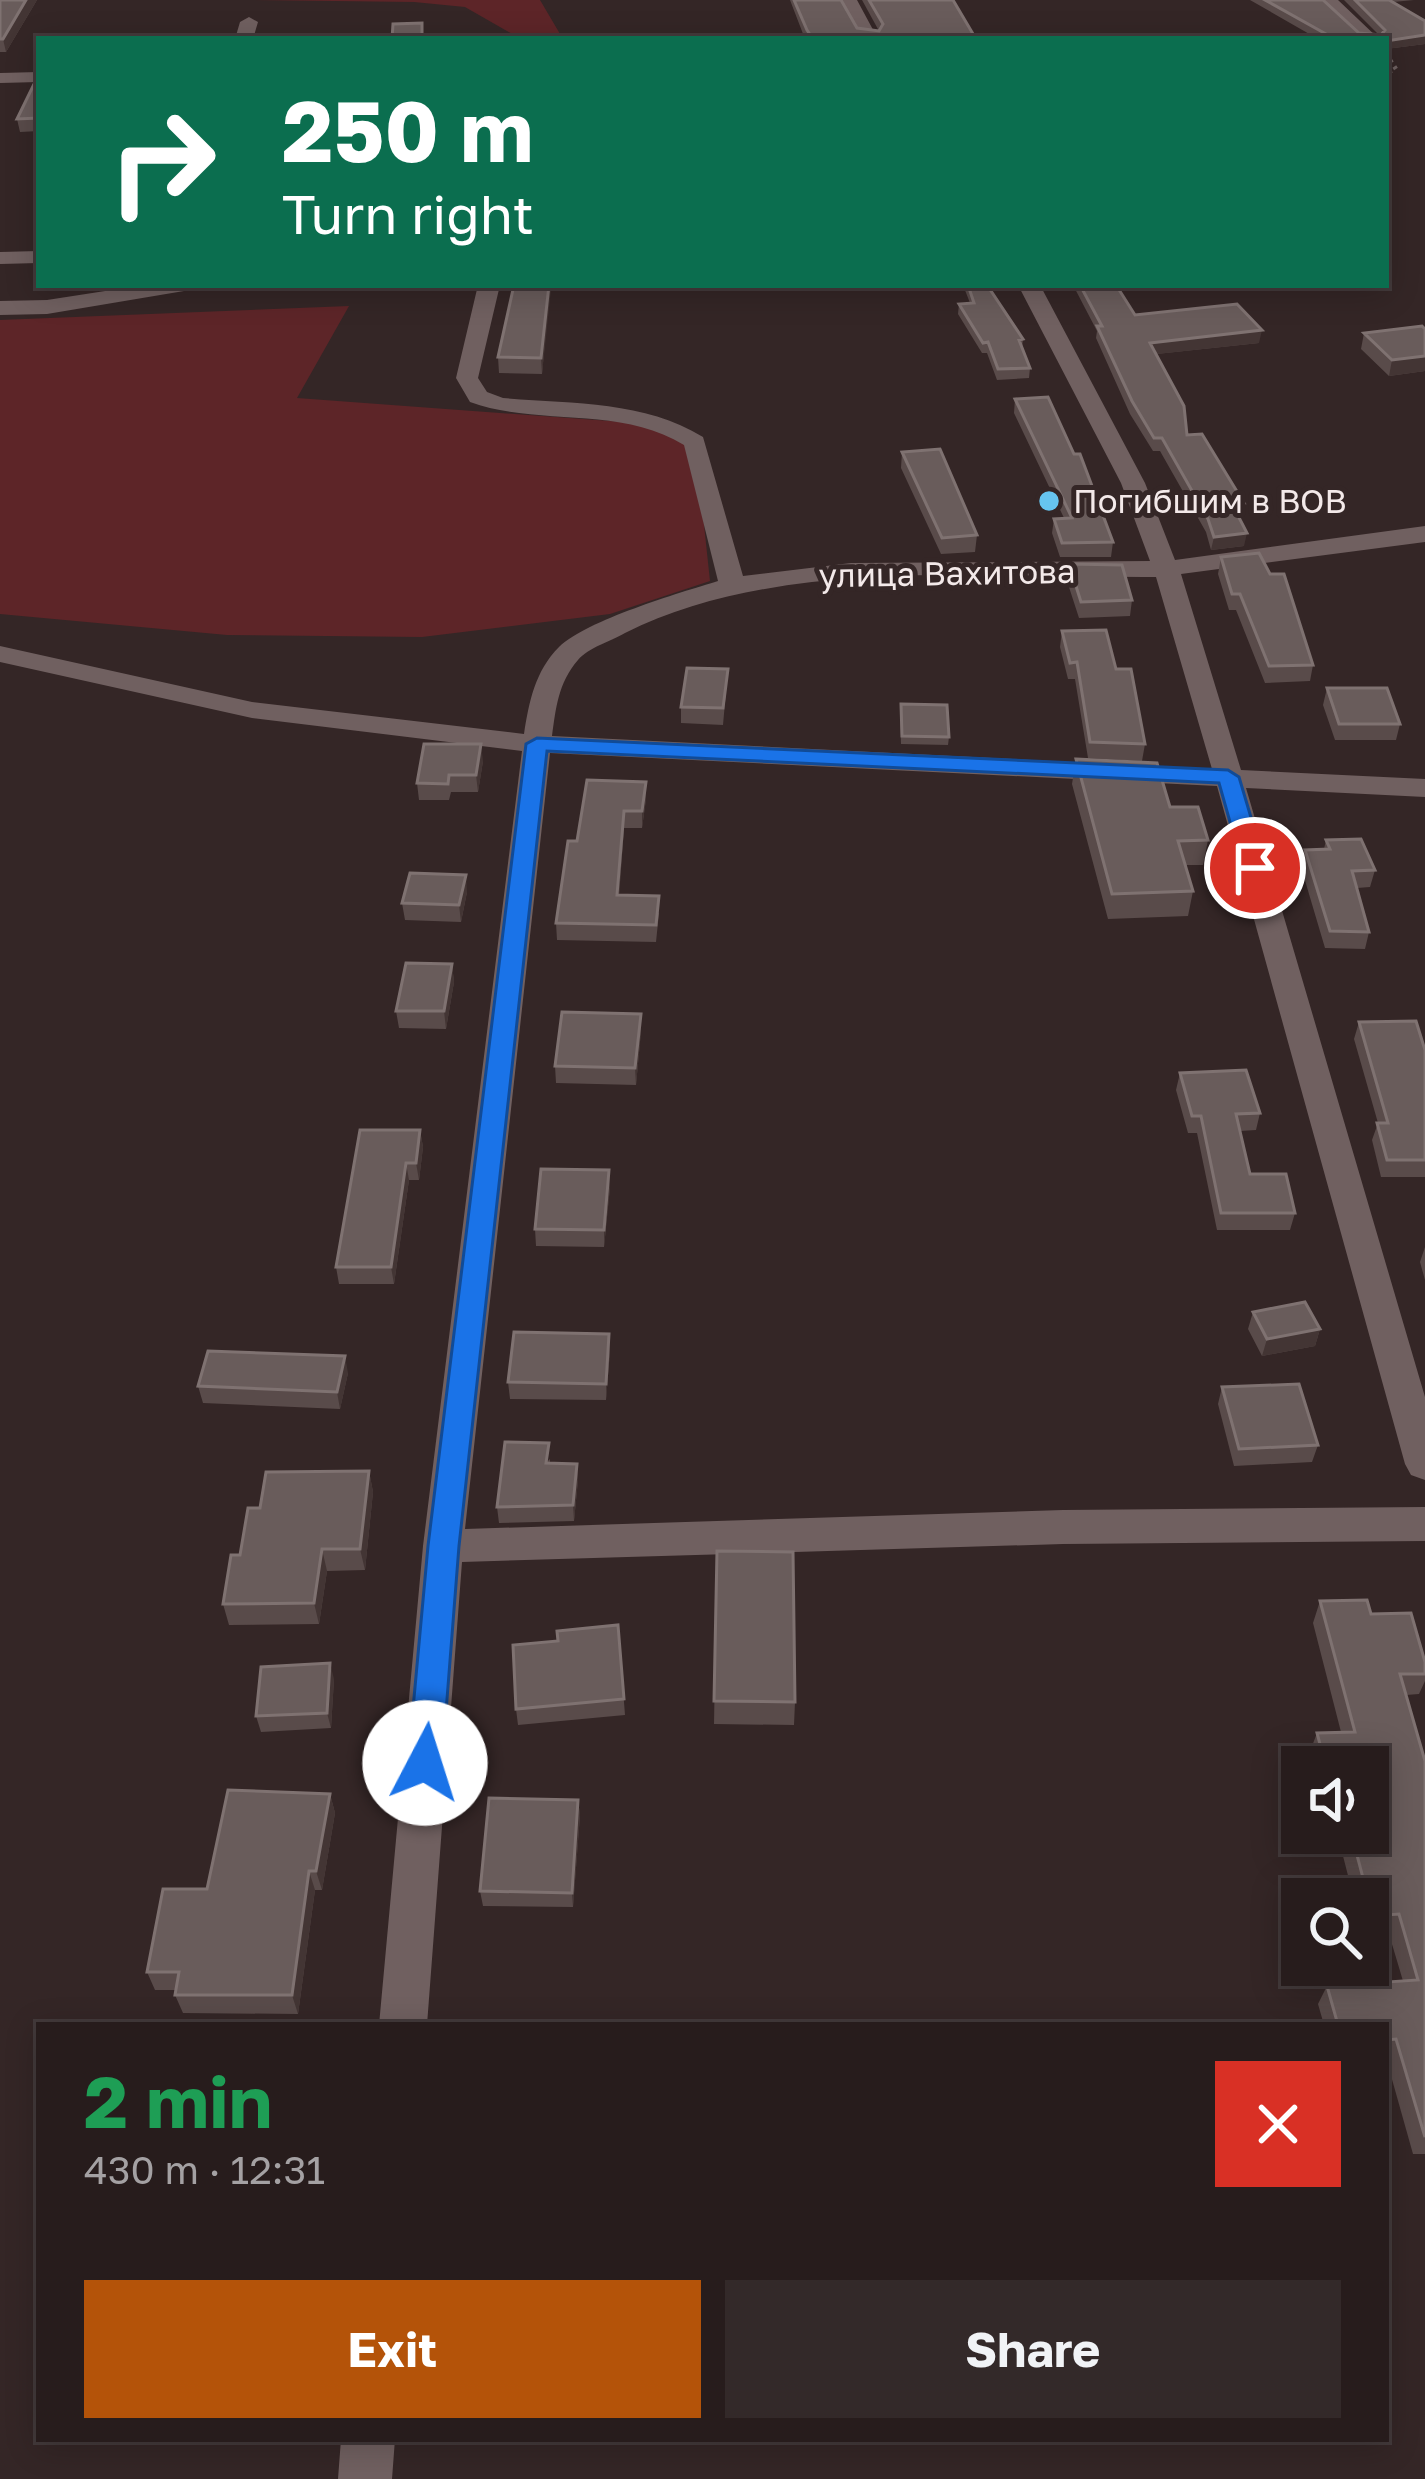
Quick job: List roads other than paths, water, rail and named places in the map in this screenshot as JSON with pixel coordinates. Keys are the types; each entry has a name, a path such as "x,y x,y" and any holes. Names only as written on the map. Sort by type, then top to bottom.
{"street":[{"path":"848,0 867,36"},
{"path":"1328,0 1367,36"},
{"path":"0,78 36,77"},
{"path":"0,258 36,256"},
{"path":"0,308 47,307 165,288"},
{"path":"488,288 467,378 478,398 500,405 642,419 677,428 695,442 732,585"},
{"path":"1031,288 1133,483 1177,596 1425,1464"},
{"name":"улица Вахитова","path":"403,2022 443,1546 537,744 544,692 570,651 653,609 732,585 851,571 1163,569 1425,533"},
{"path":"0,654 252,710 537,744 1425,788"},
{"path":"443,1546 1063,1527 1425,1524"},
{"path":"365,2479 368,2442"}],"place":[{"name":"Погибшим в ВОВ","path":"1049,501"}]}
